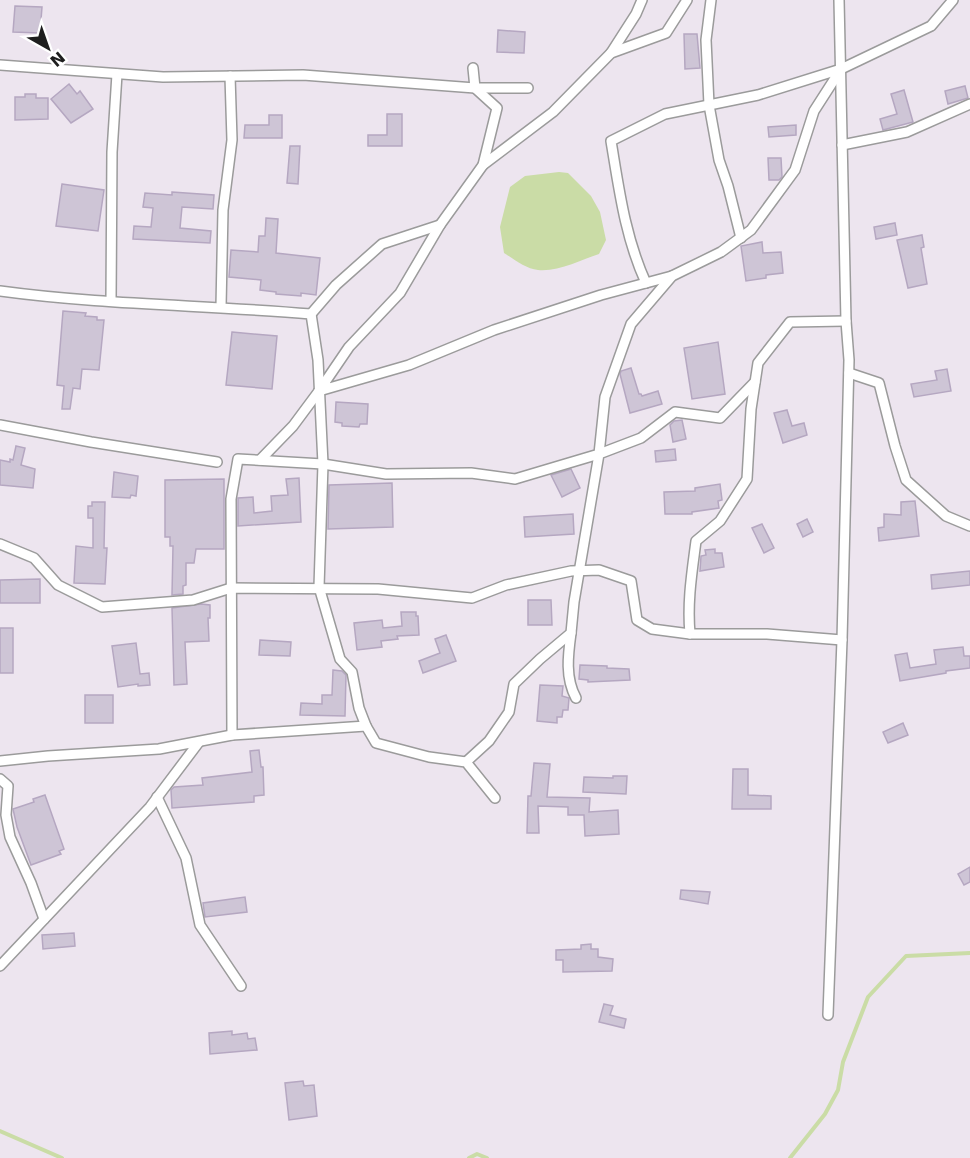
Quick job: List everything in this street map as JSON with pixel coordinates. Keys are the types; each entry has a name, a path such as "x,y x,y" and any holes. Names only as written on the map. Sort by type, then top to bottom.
{"street":[{"path":"260,460 293,426 349,347 400,293 440,225 483,165 553,112 611,53 636,14 642,0"},
{"path":"611,53 666,33 687,0"},
{"path":"711,0 706,40 709,105 719,160 741,238"},
{"path":"828,1015 849,373 839,0"},
{"path":"646,283 637,264 622,212 611,141 665,114 758,94 841,69 931,26 953,0"},
{"path":"0,65 163,77 303,75 475,88 528,88"},
{"path":"473,68 475,88 497,108 483,165"},
{"path":"320,391 409,365 505,326 601,295 672,276 721,252 751,230 795,170 814,111 841,69"},
{"path":"111,301 112,152 117,74"},
{"path":"221,307 223,210 232,140 230,76"},
{"path":"842,145 907,132 970,104"},
{"path":"440,225 382,244 336,285 311,314 318,360 323,464 319,587 340,659 352,672 359,708 376,742 429,757 466,762 495,798"},
{"path":"576,698 569,676 568,657 574,602 599,454 604,397 631,324 672,276"},
{"path":"0,291 311,314"},
{"path":"690,634 689,594 696,541 720,521 747,478 751,409 758,363 790,322 846,321"},
{"path":"849,373 879,383 906,480 946,516 970,526"},
{"path":"232,735 231,499 238,459 323,464 387,474 471,473 515,479 599,454 641,438 675,412 720,418 755,382"},
{"path":"0,425 101,444 218,462"},
{"path":"0,544 34,558 58,585 102,607 193,600 231,588 319,587 416,591 472,598 506,585 581,571 599,570 631,581 637,620 652,629 690,634 768,634 842,640"},
{"path":"466,762 489,741 509,712 514,684 571,633"},
{"path":"0,761 159,749 232,735 366,726"},
{"path":"0,966 157,797 199,742"},
{"path":"0,778 8,786 6,815 10,837 44,919"},
{"path":"157,797 186,858 200,925 241,986"}],"shaded area":[{"path":"568,173 591,196 600,212 606,240 599,254 546,270 529,268 504,253 500,227 510,187 525,176"}],"building":[{"path":"15,6 42,7 40,33 13,32"},
{"path":"498,30 525,32 524,53 497,52"},
{"path":"684,34 697,34 700,68 685,69"},
{"path":"69,84 77,94 80,91 93,109 71,123 51,99"},
{"path":"965,86 968,98 948,104 945,91"},
{"path":"904,90 913,122 883,130 880,119 897,114 891,94"},
{"path":"25,94 36,94 36,98 48,98 48,119 15,120 15,97 25,97"},
{"path":"387,114 402,114 402,146 368,146 368,135 387,135"},
{"path":"269,115 282,115 282,138 244,138 245,125 269,125"},
{"path":"796,125 796,135 769,137 768,127"},
{"path":"290,146 300,146 298,184 287,183"},
{"path":"768,158 781,158 782,177 779,180 769,180"},
{"path":"62,184 104,190 98,231 56,226"},
{"path":"172,192 214,195 213,209 182,207 180,228 211,231 210,243 133,239 134,226 151,227 153,208 143,207 145,193 172,195"},
{"path":"266,218 278,219 276,253 320,258 316,295 276,294 276,292 260,290 261,280 229,277 231,250 258,252 259,236 265,236"},
{"path":"895,223 897,235 876,239 874,227"},
{"path":"922,235 924,247 921,248 927,284 908,288 897,240"},
{"path":"762,242 763,253 781,252 783,273 746,281 741,246"},
{"path":"63,311 86,313 85,316 104,320 99,370 82,369 80,389 73,388 70,409 62,409 64,386 57,385"},
{"path":"232,332 277,336 272,389 226,385"},
{"path":"718,342 725,394 692,399 684,348"},
{"path":"631,368 639,394 642,396 658,391 662,404 630,413 620,374 621,371"},
{"path":"947,369 951,391 914,397 911,384 937,380 935,371"},
{"path":"336,402 368,404 367,424 360,424 359,427 342,426 342,423 335,422"},
{"path":"787,410 792,426 804,423 807,435 783,443 774,413"},
{"path":"682,420 686,439 673,442 670,425 674,421"},
{"path":"16,446 25,448 21,465 35,469 33,488 0,485 0,460 10,462 10,459 13,460"},
{"path":"675,449 676,460 656,462 655,451"},
{"path":"571,469 580,488 562,497 551,475"},
{"path":"114,472 138,476 136,496 112,497"},
{"path":"299,478 301,522 238,526 238,498 253,497 254,513 272,511 271,496 288,495 286,479"},
{"path":"224,479 224,549 196,549 194,563 186,563 186,585 183,586 183,594 172,595 173,546 170,546 170,537 165,537 165,480"},
{"path":"392,483 393,527 328,529 329,485"},
{"path":"720,484 722,500 718,501 719,508 692,512 692,514 665,514 664,492 695,491 695,488"},
{"path":"915,501 919,536 879,541 878,528 884,527 884,514 901,515 901,502"},
{"path":"92,502 105,502 104,548 107,548 105,584 74,583 76,546 93,548 93,518 88,518 88,506 92,506"},
{"path":"573,514 574,534 525,537 524,517"},
{"path":"807,519 813,532 803,537 797,524"},
{"path":"762,524 774,548 764,553 752,528"},
{"path":"715,549 715,553 722,553 724,567 700,571 701,556 706,555 705,550"},
{"path":"970,571 970,585 932,589 931,575"},
{"path":"40,579 40,603 0,603 0,580"},
{"path":"528,600 551,600 552,625 528,625"},
{"path":"210,605 209,641 185,642 187,684 174,685 172,608"},
{"path":"401,612 416,612 419,635 397,636 398,639 381,641 382,647 357,650 354,623 382,620 383,628 402,626"},
{"path":"0,628 13,628 13,673 0,673"},
{"path":"446,635 456,661 423,673 419,661 440,653 435,639"},
{"path":"260,640 291,642 290,656 259,655"},
{"path":"136,643 140,674 149,673 150,685 118,687 112,646"},
{"path":"963,647 964,656 970,656 970,668 900,681 895,655 907,653 910,668 936,664 934,650"},
{"path":"580,665 629,669 630,680 588,682 588,680 579,679"},
{"path":"333,670 342,671 346,675 345,716 300,715 301,703 322,704 322,695 332,695"},
{"path":"540,685 563,686 562,696 569,698 568,710 563,710 562,717 557,717 557,723 537,721"},
{"path":"85,695 113,695 113,723 85,723"},
{"path":"903,723 908,735 888,743 883,732"},
{"path":"259,750 261,767 263,767 264,795 254,796 254,802 172,808 171,790 174,787 203,785 202,778 252,772 250,751"},
{"path":"534,763 550,764 547,797 590,798 589,812 618,810 619,834 585,836 584,815 568,815 568,807 538,806 539,833 527,833 528,796 531,796"},
{"path":"733,769 748,769 748,795 771,796 771,809 732,809"},
{"path":"613,776 627,776 626,794 583,792 584,777 613,778"},
{"path":"45,795 64,849 59,851 61,854 31,865 13,809 34,802 33,799"},
{"path":"970,867 970,882 964,885 958,874"},
{"path":"681,890 710,892 708,904 680,899"},
{"path":"245,897 247,912 205,917 203,903"},
{"path":"74,933 75,946 43,949 42,935"},
{"path":"591,944 591,949 598,949 598,957 613,959 612,971 563,972 563,960 556,960 556,950 581,949 581,945"},
{"path":"604,1004 613,1006 610,1015 626,1019 624,1028 599,1022"},
{"path":"232,1031 232,1035 247,1033 248,1039 255,1038 257,1050 210,1054 209,1033"},
{"path":"303,1081 304,1086 314,1085 317,1116 289,1120 285,1083"}],"waterway":[{"path":"790,1158 825,1114 838,1090 843,1062 868,997 906,956 970,953"},
{"path":"0,1131 62,1158"},
{"path":"469,1158 477,1154 487,1158"}]}
